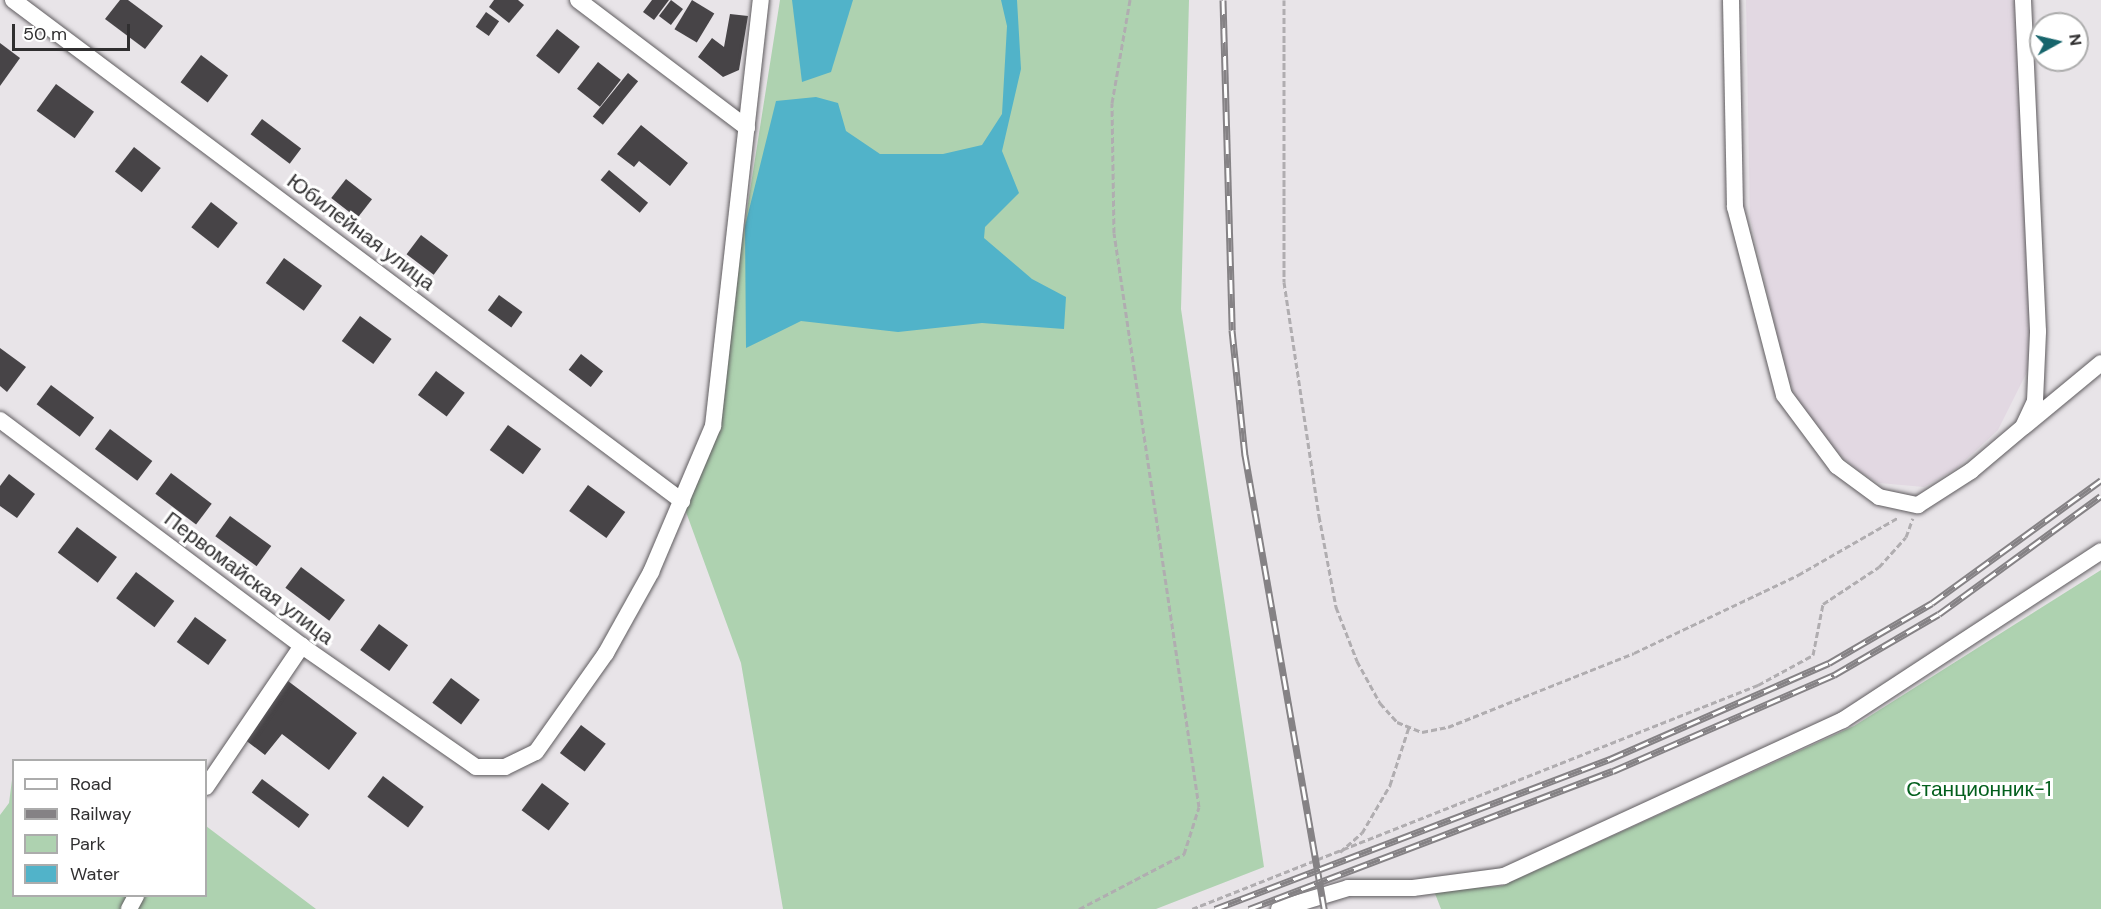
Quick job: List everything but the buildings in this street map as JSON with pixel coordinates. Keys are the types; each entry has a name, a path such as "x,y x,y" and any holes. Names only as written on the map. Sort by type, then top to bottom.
{"street":[{"name":"Юбилейная улица","path":"12,0 682,501"},
{"path":"578,0 747,128"},
{"path":"682,501 713,426 761,0"},
{"path":"1731,0 1735,207 1784,395 1837,466 1879,497 1918,505 2023,427 2101,363"},
{"path":"2023,427 2035,401 2039,362 2024,0"},
{"name":"Первомайская улица","path":"0,420 302,646 476,767 505,767 536,752 606,653 682,501"},
{"path":"1280,909 1348,888 1413,888 1504,876 1843,720 2101,551"},
{"path":"207,786 302,646"}],"path":[{"path":"1079,909 1184,854 1199,807 1113,233 1112,103 1130,0"},
{"path":"1284,0 1284,282 1319,516 1336,607 1357,662 1380,703 1409,727 1422,732 1448,727 1634,653 1798,575 1918,505"},
{"path":"1192,909 1339,853 1758,685 1813,655 1823,604 1879,567 1906,537 1918,505"},
{"path":"1339,853 1362,833 1390,785 1409,727"}],"shaded area":[{"path":"1746,0 2016,0 2032,362 1998,430 1957,468 1924,487 1879,483 1860,472 1834,450 1797,399 1786,373 1750,218"}],"green space":[{"path":"780,0 1189,0 1181,309 1264,867 1156,909 783,909 741,663 682,501 713,426"},
{"name":"Станционник-1","path":"2101,570 2101,909 1441,909 1434,891 1502,886 1854,726"},
{"path":"12,780 12,897 207,897 207,827 316,909 0,909 0,815 9,803"}],"water":[{"path":"792,0 853,0 831,72 802,82"},
{"path":"1001,0 1017,0 1021,69 1002,151 1019,193 985,227 984,238 1032,279 1066,297 1064,329 982,323 898,332 801,321 746,348 745,226 776,101 816,97 838,103 846,131 880,154 943,154 982,145 1002,114 1007,26"}],"railway":[{"path":"1223,0 1232,330 1245,455 1324,909"},
{"path":"1215,909 1610,759 1829,663 1932,603 2101,480"},
{"path":"1249,909 1613,771 1834,675 1939,614 2101,496"}]}
